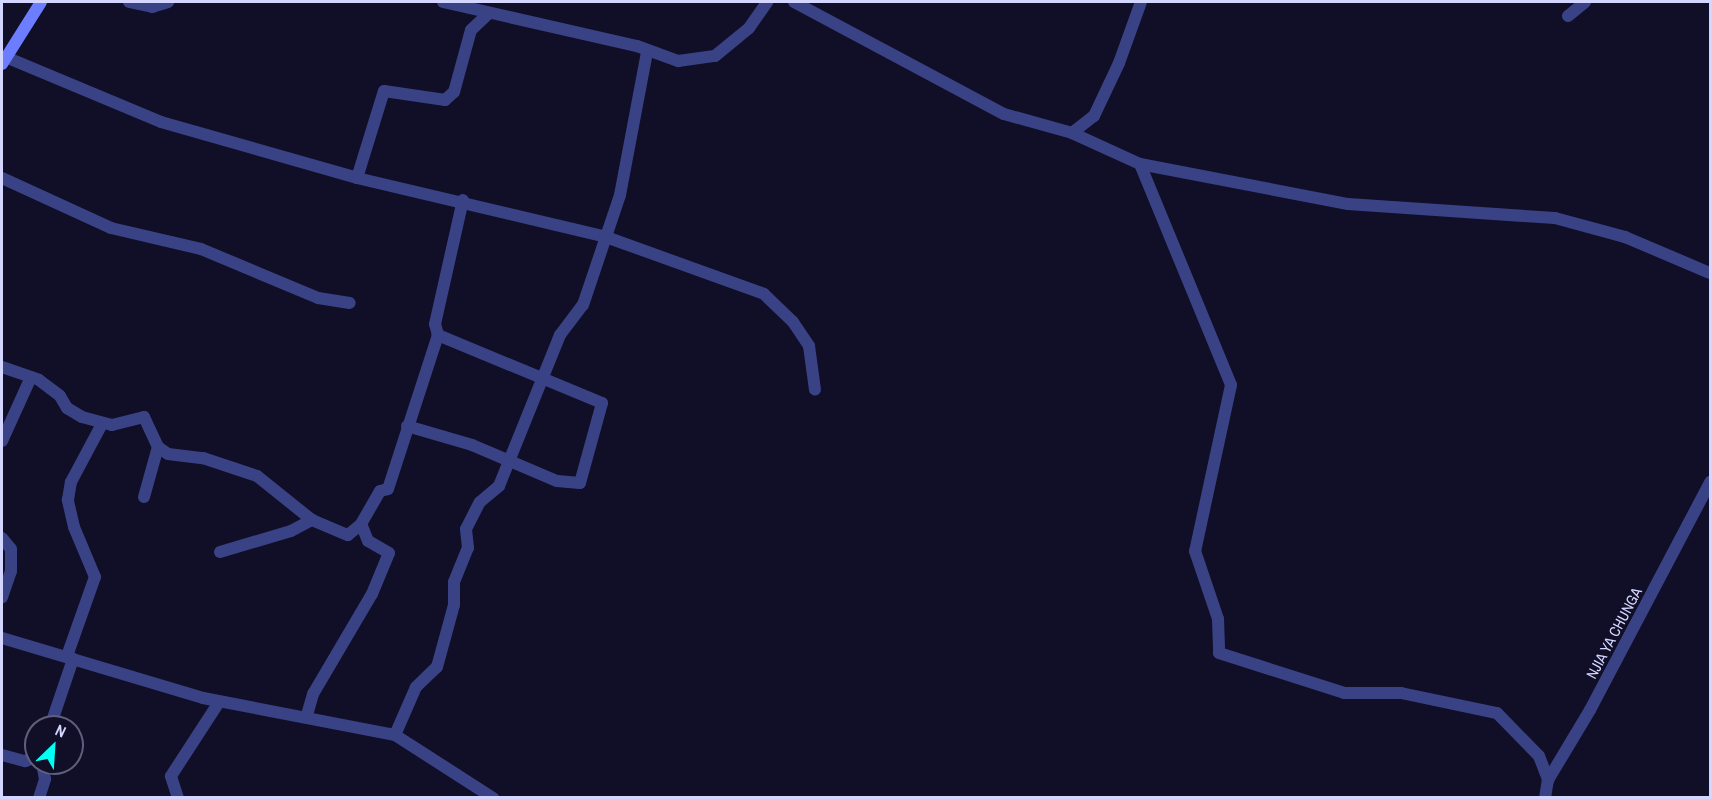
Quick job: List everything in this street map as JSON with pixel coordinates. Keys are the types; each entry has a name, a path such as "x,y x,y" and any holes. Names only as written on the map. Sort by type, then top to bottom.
{"street":[{"path":"41,2 5,61 161,122 357,178 463,200 606,237 764,294 793,322 809,346 815,390"},
{"path":"129,2 152,7 168,2"},
{"path":"443,2 678,61 707,60 749,28 767,2"},
{"path":"794,2 1004,114 1071,133 1140,164 1348,204 1555,218 1625,237 1710,273"},
{"path":"1071,133 1094,116 1119,63 1141,2"},
{"path":"1568,16 1585,2"},
{"path":"357,178 384,91 445,100 454,92 471,30 489,13"},
{"path":"395,735 416,687 436,667 454,605 454,582 468,548 465,529 480,502 499,486 511,460 518,431 560,335 583,304 620,195 647,52"},
{"path":"1140,164 1231,385 1195,551 1218,619 1219,653 1344,693 1401,693 1497,713 1539,756 1548,780"},
{"path":"2,178 111,228 201,249 318,298 350,303"},
{"path":"2,367 31,377 60,396 67,408 102,424 144,417 158,447 168,454 203,458 257,476 312,520 348,535 361,524 380,491 388,489 438,335 435,324 463,200"},
{"path":"407,426 511,460 557,481 580,483 602,403 586,400 543,376 438,335"},
{"path":"2,441 31,377"},
{"path":"53,715 95,577 74,527 69,491 102,424"},
{"path":"144,497 158,447"},
{"name":"NJIA YA CHUNGA","path":"1545,798 1548,780 1590,710 1710,482"},
{"path":"220,552 291,531 312,520"},
{"path":"307,715 312,694 372,594 389,554 368,541 361,524"},
{"path":"2,538 11,549 11,571 2,597"},
{"path":"2,638 219,702 307,715 395,735 493,798"},
{"path":"179,796 171,776 219,702"},
{"path":"2,755 24,761"},
{"path":"39,798 44,775"}]}
